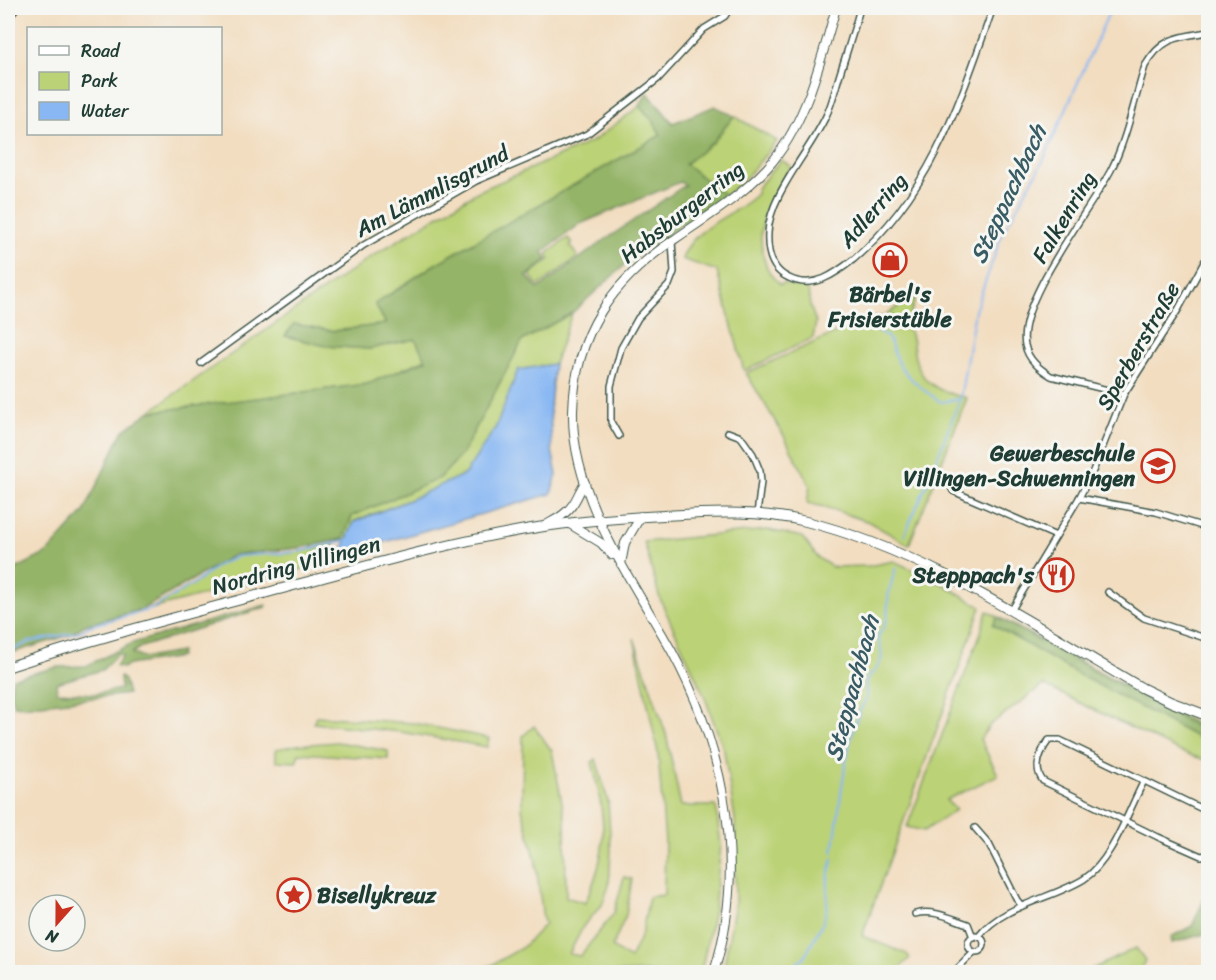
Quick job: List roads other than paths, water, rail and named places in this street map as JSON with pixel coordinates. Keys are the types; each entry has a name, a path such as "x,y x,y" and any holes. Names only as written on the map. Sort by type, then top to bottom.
{"main road":[{"name":"Nordring Villingen","path":"8,667 158,622 381,562 544,526 641,516 705,513 757,514 802,520 843,532 914,559 957,580 1142,688 1209,716"}],"street":[{"path":"8,20 16,8"},
{"name":"Am Lämmlisgrund","path":"201,363 364,245 476,181 587,134 658,79 704,29 725,16 730,8"},
{"name":"Habsburgerring","path":"620,564 598,519 575,445 573,412 576,378 587,337 614,292 642,263 734,200 767,168 783,147 813,84 836,8"},
{"name":"Adlerring","path":"860,8 826,115 770,212 768,234 770,256 779,273 796,282 810,283 825,279 844,268 868,247 910,198 929,168 952,120 993,8"},
{"name":"Falkenring","path":"1124,394 1051,376 1041,370 1033,362 1026,349 1025,323 1041,286 1112,168 1145,66 1153,52 1170,40 1209,32"},
{"path":"619,436 611,422 611,386 621,348 638,318 669,285 674,272 672,241"},
{"name":"Sperberstraße","path":"1011,611 1079,498 1093,471 1124,394 1178,310 1209,255"},
{"path":"728,432 741,436 753,454 760,471 757,514"},
{"path":"544,526 566,513 585,483"},
{"path":"950,485 953,491 1056,536"},
{"path":"1079,498 1156,512 1209,528"},
{"path":"620,564 628,537 641,516"},
{"path":"568,523 601,543 620,564 680,667 698,704 722,778 729,835 729,890 724,931 714,972"},
{"path":"1108,592 1144,618 1209,639"},
{"path":"1200,808 1055,739 1049,740 1045,745 1036,768 1043,781 1158,837 1201,856 1207,855 1209,850"},
{"path":"1038,786 1043,781"},
{"path":"974,952 968,945 984,929 1022,906 1083,879 1093,872 1106,858 1143,781"},
{"path":"975,828 989,844 1022,906"},
{"path":"915,914 924,911 936,913 968,924 975,937 984,942 980,952 974,952 954,972"}],"water":[{"path":"554,364 550,408 552,450 557,475 551,494 340,555 354,522 465,474 496,427 518,370"}],"waterway":[{"name":"Steppachbach","path":"904,536 960,399 975,311 1002,234 1043,161 1111,8"},
{"path":"872,328 889,339 899,364 924,390 941,402 959,399"},
{"path":"8,652 29,642 80,632 89,626 152,609 198,581 218,565 238,556 298,552 347,540"},
{"name":"Steppachbach","path":"833,852 848,750 853,729 867,698 867,679 881,660 878,636 886,620 889,592 896,568"},
{"name":"Steppachbach","path":"792,972 796,964 805,956 823,922 827,908 828,878 833,858"}],"place":[{"name":"Bärbel's Frisierstüble","path":"890,260"},
{"name":"Gewerbeschule Villingen-Schwenningen","path":"1158,466"},
{"name":"Stepppach's","path":"1057,575"},
{"name":"Bisellykreuz","path":"294,895"}]}
